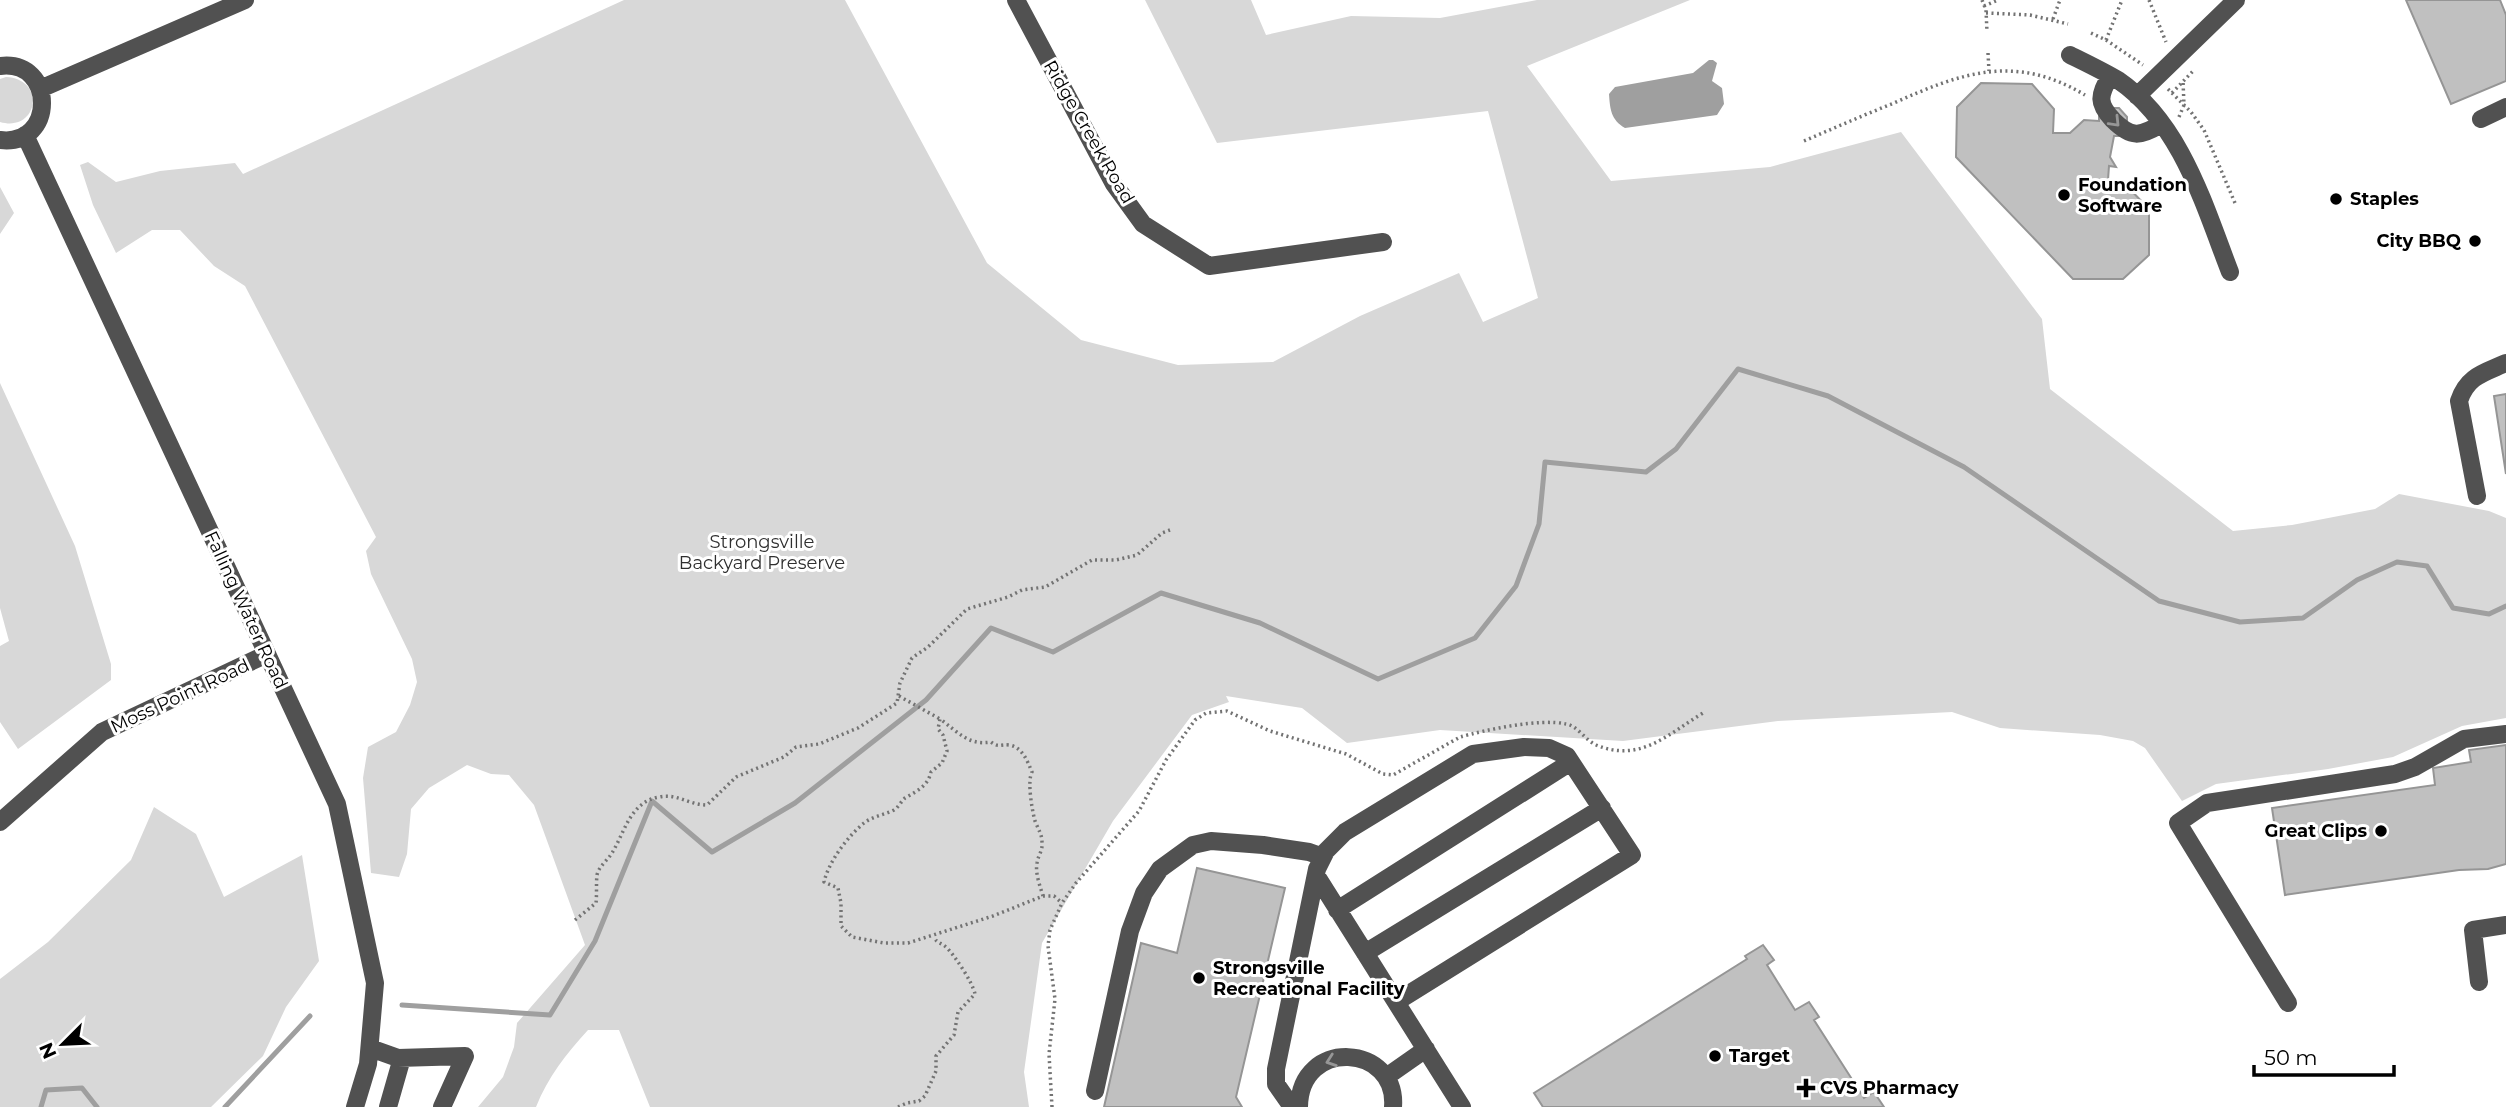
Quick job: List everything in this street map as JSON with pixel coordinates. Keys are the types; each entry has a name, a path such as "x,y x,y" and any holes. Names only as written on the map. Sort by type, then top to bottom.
{"street":[{"path":"40,89 245,0"},
{"name":"Ridge Creek Road","path":"1016,0 1114,184 1143,225 1209,266 1383,242"},
{"path":"2137,96 2236,0"},
{"path":"2070,55 2110,76 2169,123 2231,272"},
{"path":"0,66 17,67 27,72 40,89 43,101 42,113 36,125 25,135 7,141 0,140"},
{"path":"2110,76 2101,98 2103,108 2124,131 2140,133 2169,123"},
{"path":"2481,119 2506,107"},
{"name":"Falling Water Road","path":"25,135 337,804 375,983 368,1064 355,1107"},
{"path":"2477,496 2459,401 2464,387 2479,375 2506,363"},
{"name":"Moss Point Road","path":"4,810 103,732 267,654"},
{"path":"2288,1003 2178,823 2207,803 2395,775 2415,767 2464,739 2506,734"},
{"path":"1292,1107 1276,1084 1276,1069 1316,875 1326,851 1345,832 1473,754 1524,747 1549,748 1567,755 1632,855 1396,1002"},
{"path":"1338,910 1571,762"},
{"path":"1365,953 1602,808"},
{"path":"1095,1091 1130,931 1144,893 1160,869 1192,845 1211,841 1263,845 1309,852 1323,857"},
{"path":"1316,875 1462,1107"},
{"path":"2479,982 2473,930 2506,925"},
{"path":"370,1048 402,1058 465,1056 442,1107"},
{"path":"1386,1077 1426,1049"},
{"path":"1299,1107 1304,1083 1309,1074 1327,1060 1348,1056 1359,1058 1386,1077 1394,1107"},
{"path":"388,1107 402,1058"}],"path":[{"path":"1982,0 1987,32"},
{"path":"1984,6 1998,0"},
{"path":"2053,19 2060,0"},
{"path":"2106,40 2122,0"},
{"path":"2149,0 2166,42"},
{"path":"1986,13 2014,13 2068,24"},
{"path":"2091,33 2106,40 2147,70"},
{"path":"1988,53 1989,71"},
{"path":"2172,93 2194,70"},
{"path":"1804,141 1944,80 1989,71 2033,74 2051,79 2086,95 2089,102"},
{"path":"2169,123 2184,105 2183,81"},
{"path":"2166,88 2204,130 2235,204"},
{"path":"575,920 597,900 598,872 614,851 622,831 637,808 660,796 677,796 690,803 707,805 736,778 784,757 796,747 818,744 858,727 897,703 900,683 912,658 928,647 967,608 1008,597 1022,590 1045,587 1092,560 1133,557 1170,530"},
{"path":"900,696 976,743 991,742 1000,747 1012,746 1022,751 1031,768 1029,784 1035,820 1041,834 1042,852 1037,866 1043,896"},
{"path":"1052,1107 1049,1054 1055,999 1048,946 1050,930 1062,903 1076,883 1139,811 1178,742 1195,720 1206,713 1227,711 1270,731 1346,754 1383,774 1393,775 1460,737 1471,734 1531,724 1568,724 1591,743 1615,751 1629,752 1654,743 1703,713"},
{"path":"938,718 938,729 943,735 947,751 942,763 931,772 928,782 910,797 903,799 895,809 865,822 850,835 829,868 824,882 838,888 841,926 855,939 898,945 933,936 1043,896 1054,896 1062,903"},
{"path":"898,1107 922,1100 925,1096 936,1071 936,1056 954,1035 958,1012 975,994 947,947 936,942 933,936"}],"green space":[{"name":"Strongsville Backyard Preserve","path":"624,0 845,0 987,263 1081,340 1178,365 1273,362 1360,316 1459,273 1483,322 1538,298 1488,111 1217,143 1145,0 1251,0 1266,35 1351,16 1440,18 1537,0 1690,0 1527,66 1611,181 1770,167 1901,132 2042,319 2050,389 2233,531 2292,525 2375,509 2399,494 2489,511 2506,518 2506,718 2462,726 2393,757 2216,784 2182,801 2145,748 2133,741 2100,735 2000,728 1952,712 1778,721 1623,741 1440,730 1347,743 1302,708 1226,696 1229,702 1192,715 1113,821 1042,943 1024,1072 1029,1107 650,1107 619,1030 588,1030 558,1066 536,1107 478,1107 503,1077 514,1047 517,1023 585,945 534,805 509,775 491,774 467,765 429,788 411,809 407,854 399,877 371,873 363,778 368,747 396,732 410,705 417,682 412,659 371,574 366,551 376,537 245,286 214,266 180,230 152,230 116,253 93,205 80,165 88,162 116,182 160,171 235,163 243,174"},
{"path":"6,77 19,80 28,86 32,95 33,104 29,113 23,120 13,123 0,122 0,79"},
{"path":"0,187 14,213 0,234"},
{"path":"0,383 75,546 111,664 111,680 18,749 0,722 0,646 9,641 0,608"},
{"path":"154,807 196,834 224,897 302,855 319,961 286,1007 263,1056 211,1107 0,1107 0,979 48,942 131,860"}],"shaded area":[{"path":"1709,60 1717,63 1712,81 1722,88 1724,104 1717,115 1625,128 1614,118 1609,94 1615,87 1693,73"}],"building":[{"path":"2406,0 2500,0 2506,15 2506,81 2451,104"},
{"name":"Foundation Software","path":"1981,83 2032,84 2054,109 2053,133 2070,133 2084,120 2099,121 2099,116 2107,108 2119,108 2127,117 2127,128 2119,136 2114,136 2110,157 2116,167 2109,166 2108,180 2122,181 2149,209 2149,255 2123,279 2073,279 1956,157 1957,107"},
{"path":"2506,394 2506,474 2494,396"},
{"path":"2506,745 2506,864 2488,869 2459,870 2285,895 2272,808 2435,785 2433,768 2471,762 2469,750"},
{"name":"Strongsville Recreational Facility","path":"1197,868 1285,888 1236,1097 1242,1107 1104,1107 1141,943 1177,953"},
{"name":"Target","path":"1763,945 1774,960 1767,965 1795,1010 1809,1002 1819,1017 1814,1020 1864,1098 1874,1092 1884,1107 1543,1107 1534,1093 1747,959 1745,956"}],"waterway":[{"path":"402,1005 550,1015 595,941 652,801 712,852 795,803 926,700 991,628 1053,652 1161,593 1260,623 1378,679 1475,638 1516,586 1539,524 1545,462 1646,472 1676,449 1738,369 1828,396 1964,467 2159,601 2240,622 2303,618 2357,580 2397,562 2427,566 2453,608 2489,614 2506,606"},
{"path":"225,1107 310,1016"},
{"path":"41,1107 46,1090 82,1088 97,1107"}],"place":[{"name":"Foundation Software","path":"2064,195"},
{"name":"Staples","path":"2336,199"},
{"name":"City BBQ","path":"2475,241"},
{"name":"Great Clips","path":"2381,831"},
{"name":"Strongsville Recreational Facility","path":"1199,978"},
{"name":"Target","path":"1715,1056"},
{"name":"CVS Pharmacy","path":"1806,1088"}]}
